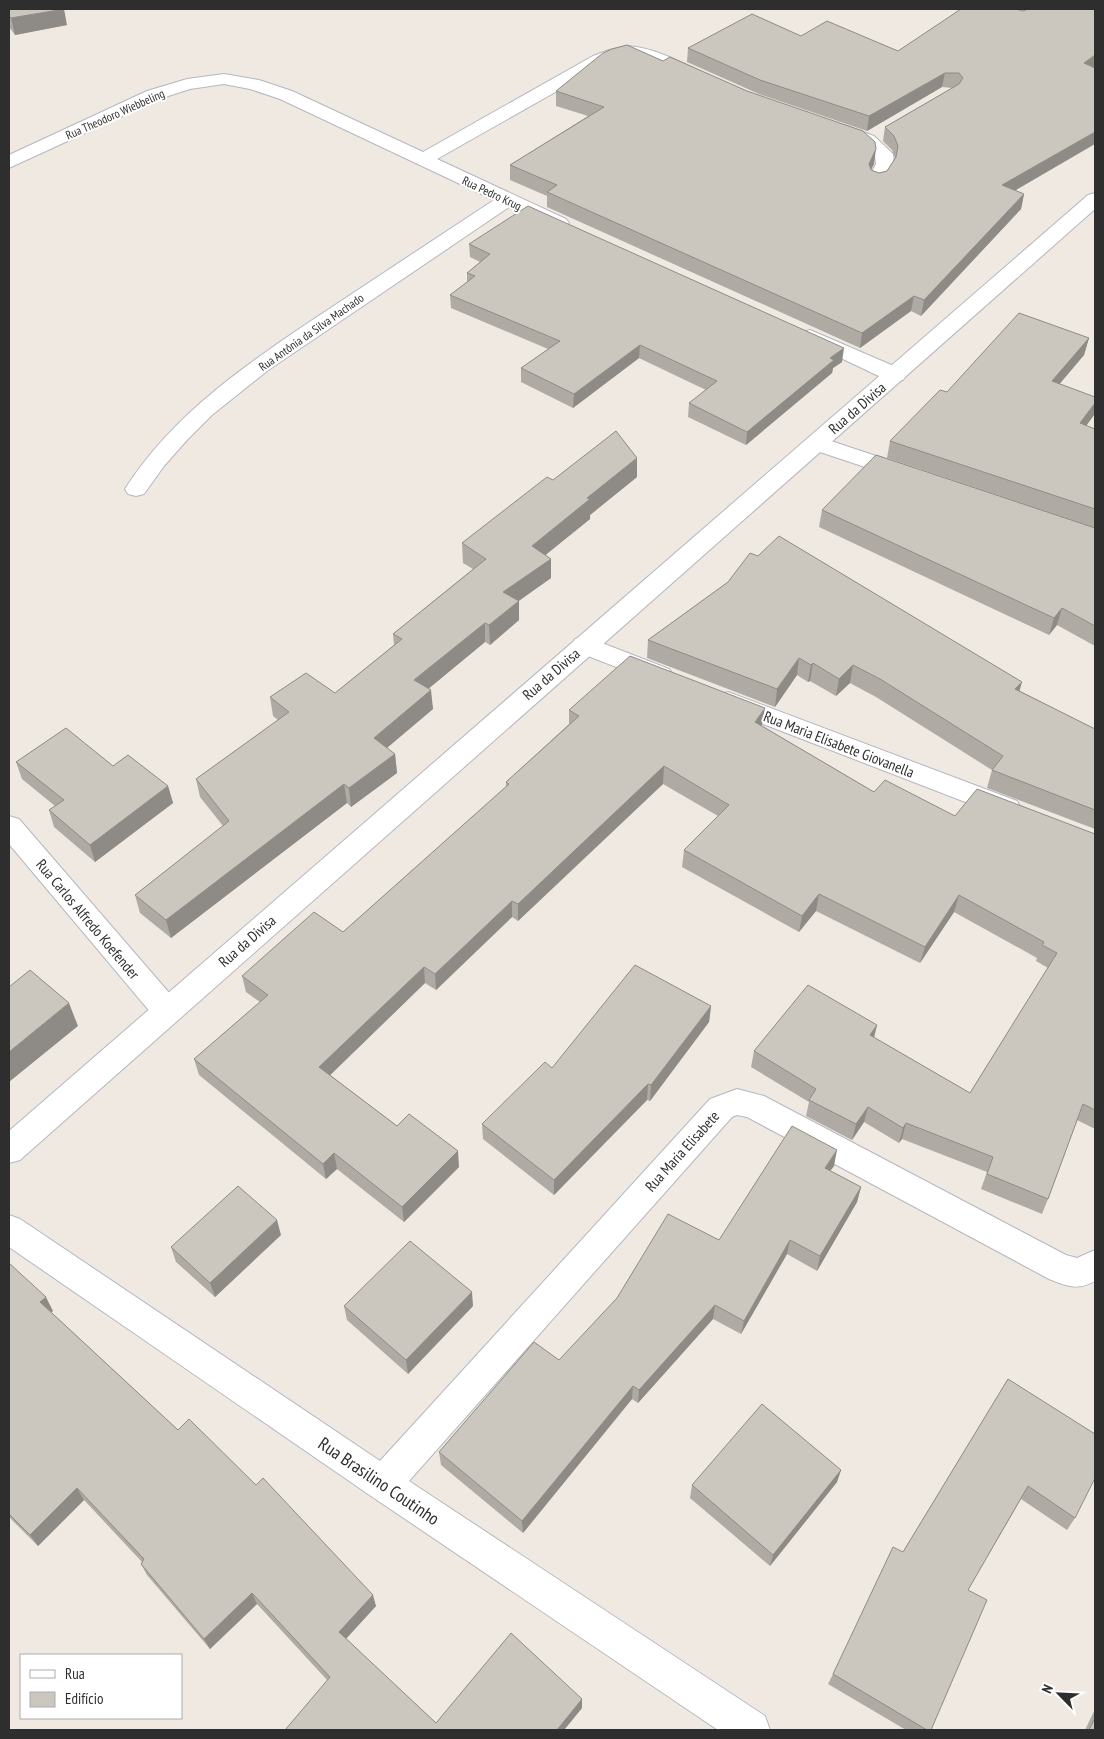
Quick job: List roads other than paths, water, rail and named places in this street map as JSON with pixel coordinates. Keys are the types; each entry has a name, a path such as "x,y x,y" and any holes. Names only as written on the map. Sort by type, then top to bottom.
{"street":[{"path":"422,160 599,60 619,52 640,53 658,58 709,82"},
{"name":"Rua Pedro Krug","path":"224,79 252,84 286,95 507,200 579,232"},
{"name":"Rua Theodoro Wiebbeling","path":"9,162 153,95 187,84 224,79"},
{"path":"831,125 868,140 884,154 885,164 878,180"},
{"path":"868,140 884,130"},
{"name":"Rua da Divisa","path":"9,1150 1095,199"},
{"name":"Rua Antônia da Silva Machado","path":"136,489 151,466 171,443 235,386 296,341 507,200"},
{"path":"796,330 895,374"},
{"path":"816,443 928,481"},
{"name":"Rua Maria Elisabete Giovanella","path":"584,645 1031,817"},
{"name":"Rua Carlos Alfredo Koefender","path":"9,826 167,1011"},
{"name":"Rua Maria Elisabete","path":"383,1484 721,1108 737,1102 753,1105 1060,1268 1080,1274 1095,1265"},
{"name":"Rua Brasilino Coutinho","path":"9,1229 383,1484 751,1730"}]}
